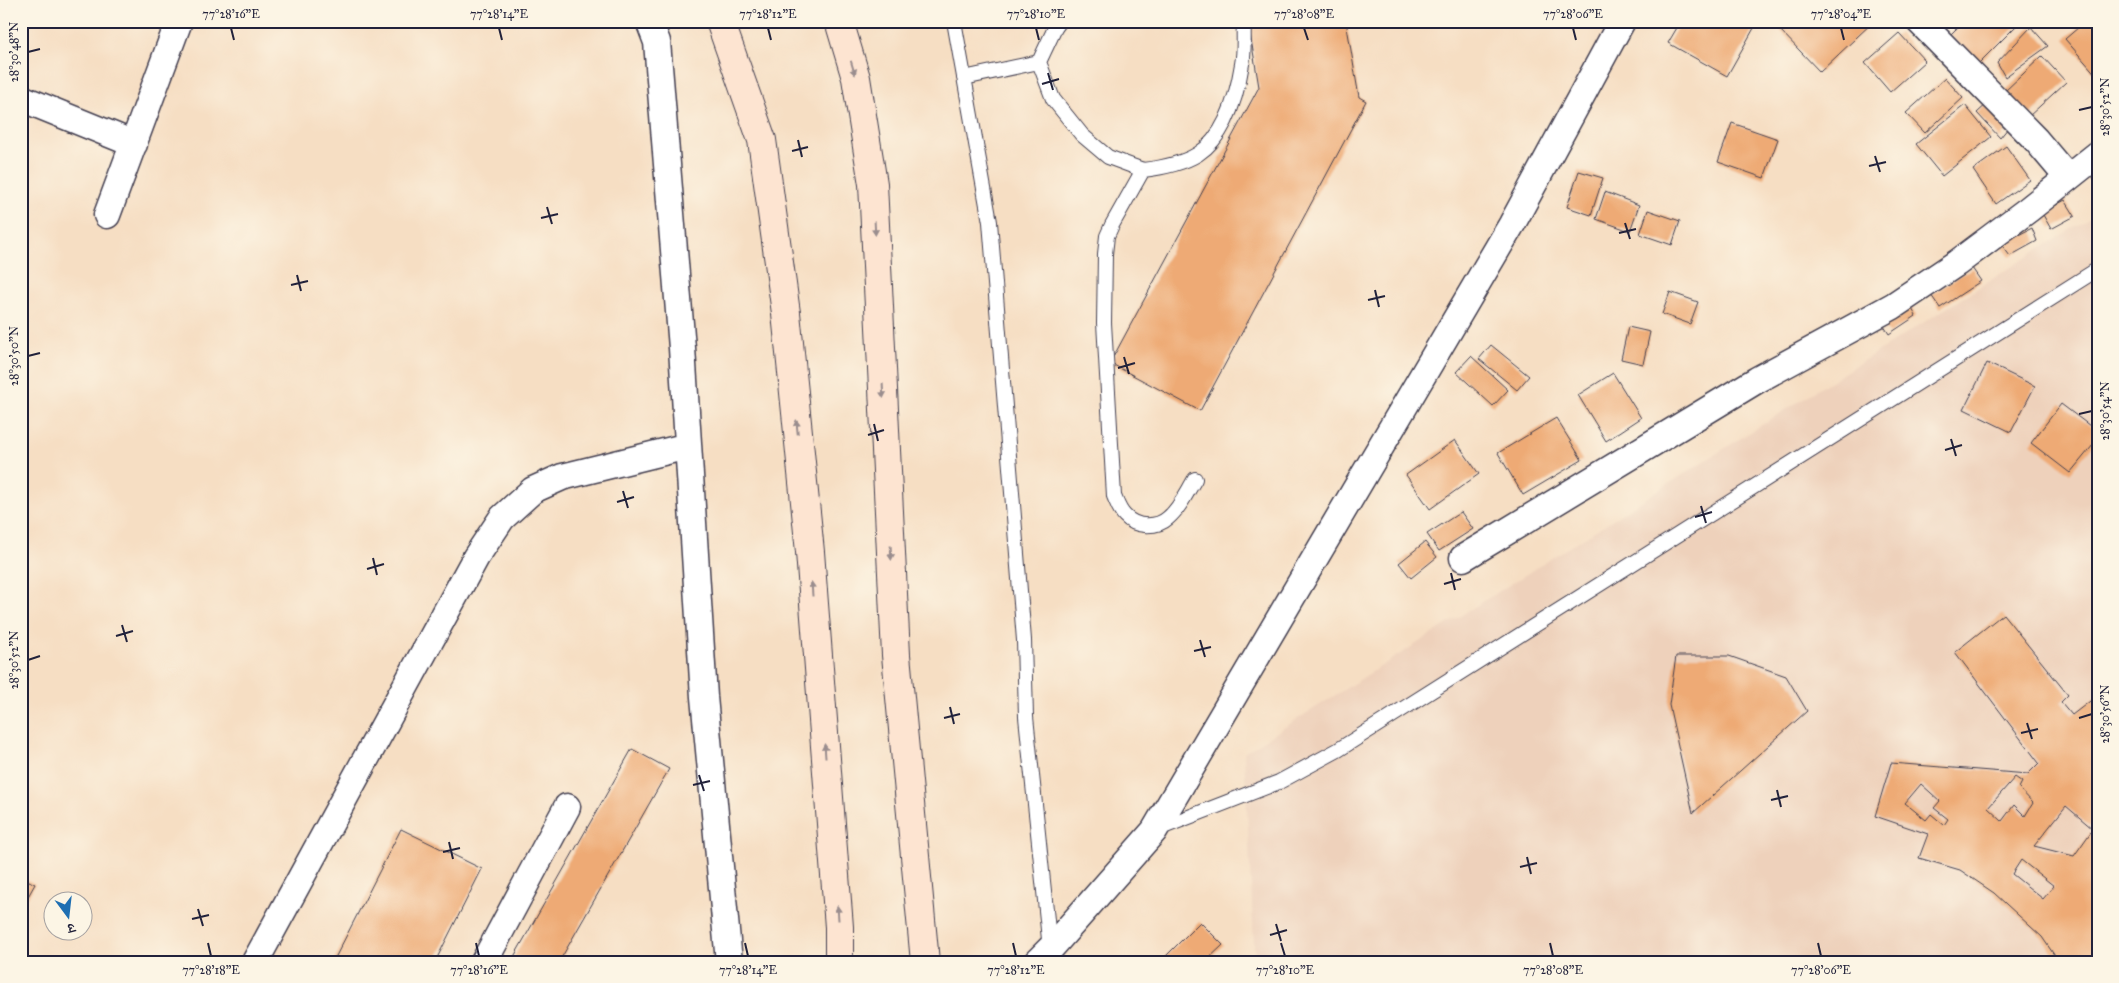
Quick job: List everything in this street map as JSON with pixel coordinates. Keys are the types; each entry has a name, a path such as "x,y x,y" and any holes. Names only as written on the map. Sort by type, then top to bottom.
{"main road":[{"path":"720,21 762,140 786,313 810,552 839,927 838,962"},
{"path":"839,21 856,78 873,184 896,655 925,962"}],"street":[{"path":"107,215 179,21"},
{"path":"650,21 657,42 682,348 704,697 729,962"},
{"path":"1043,956 1154,831 1512,224 1622,21"},
{"path":"1919,21 2036,140 2068,178"},
{"path":"21,98 134,144"},
{"path":"1463,558 1757,380 1893,306 1957,263 2098,154"},
{"path":"255,962 476,557 502,518 533,490 562,477 688,446"},
{"path":"484,962 567,807"}],"lane":[{"path":"954,21 990,222 1024,640 1026,717 1043,956"},
{"path":"1060,21 1054,28 1039,62 1053,99 1082,135 1108,157 1142,170 1164,167 1197,155 1218,136 1233,100 1243,63 1244,21"},
{"path":"964,78 1039,62"},
{"path":"1142,170 1107,236 1105,254 1104,323 1114,496 1119,509 1126,518 1140,524 1154,524 1167,519 1175,511 1195,479"},
{"path":"1154,831 1279,782 1338,750 2098,268"}],"shaded area":[{"path":"2098,212 2098,962 1255,962 1244,753"}],"building":[{"path":"1248,21 1346,21 1359,97 1366,101 1200,411 1110,363 1259,87"},
{"path":"1681,21 1758,21 1727,76 1668,43"},
{"path":"1789,21 1874,21 1820,72 1780,30"},
{"path":"1941,21 1954,21 1948,26"},
{"path":"1964,21 2021,21 1978,64 1950,35"},
{"path":"2086,21 2098,21 2098,77 2065,39"},
{"path":"2031,27 2048,46 2005,77 1997,63"},
{"path":"1899,33 1925,61 1890,92 1865,63"},
{"path":"2042,56 2066,82 2028,117 2004,92"},
{"path":"1945,78 1963,98 1925,133 1906,113"},
{"path":"1989,102 2012,123 2000,138 1977,113"},
{"path":"1965,105 1991,137 1942,176 1916,144"},
{"path":"1732,123 1778,139 1764,178 1718,162"},
{"path":"2006,146 2030,180 1996,204 1973,170"},
{"path":"1579,171 1603,178 1591,215 1567,207"},
{"path":"2098,173 2098,187 2093,177"},
{"path":"1605,192 1639,205 1630,231 1596,219"},
{"path":"2065,200 2075,216 2051,229 2042,213"},
{"path":"1648,210 1680,221 1672,245 1640,234"},
{"path":"2032,228 2037,241 2010,256 2001,244"},
{"path":"1972,268 1981,281 1940,308 1931,295"},
{"path":"1670,292 1698,302 1690,324 1662,314"},
{"path":"1910,305 1916,316 1889,334 1882,323"},
{"path":"1628,327 1650,332 1643,364 1621,359"},
{"path":"1491,345 1529,376 1517,390 1479,359"},
{"path":"1471,356 1508,390 1493,406 1456,372"},
{"path":"1987,363 2035,386 2011,432 1964,409"},
{"path":"1613,373 1641,418 1606,441 1578,395"},
{"path":"2061,404 2098,432 2098,439 2070,473 2031,443"},
{"path":"1556,418 1582,460 1523,495 1498,453"},
{"path":"1455,440 1479,474 1430,509 1406,475"},
{"path":"1461,512 1473,529 1439,551 1427,534"},
{"path":"1425,542 1437,557 1411,578 1399,563"},
{"path":"2003,614 2068,695 2061,702 2072,715 2098,695 2098,868 2093,872 2098,876 2098,962 2092,962 2093,959 2090,962 2059,962 2042,937 1994,893 1960,870 1919,858 1928,834 1875,816 1891,763 2028,774 2039,763 1955,652","holes":["2015,777 2022,782 2019,788 2033,803 2025,816 2014,805 2002,821 1988,808","1921,784 1940,801 1934,808 1948,819 1944,825 1931,814 1926,820 1905,803","2066,806 2093,829 2074,856 2034,846","2021,860 2054,886 2043,899 2012,874"]},
{"path":"1676,656 1729,656 1786,676 1807,711 1693,813 1669,705"},
{"path":"632,749 669,769 559,962 511,962"},
{"path":"401,829 482,869 435,962 333,962"},
{"path":"21,877 35,884 21,909"},
{"path":"1200,922 1223,945 1205,962 1160,962"}]}
